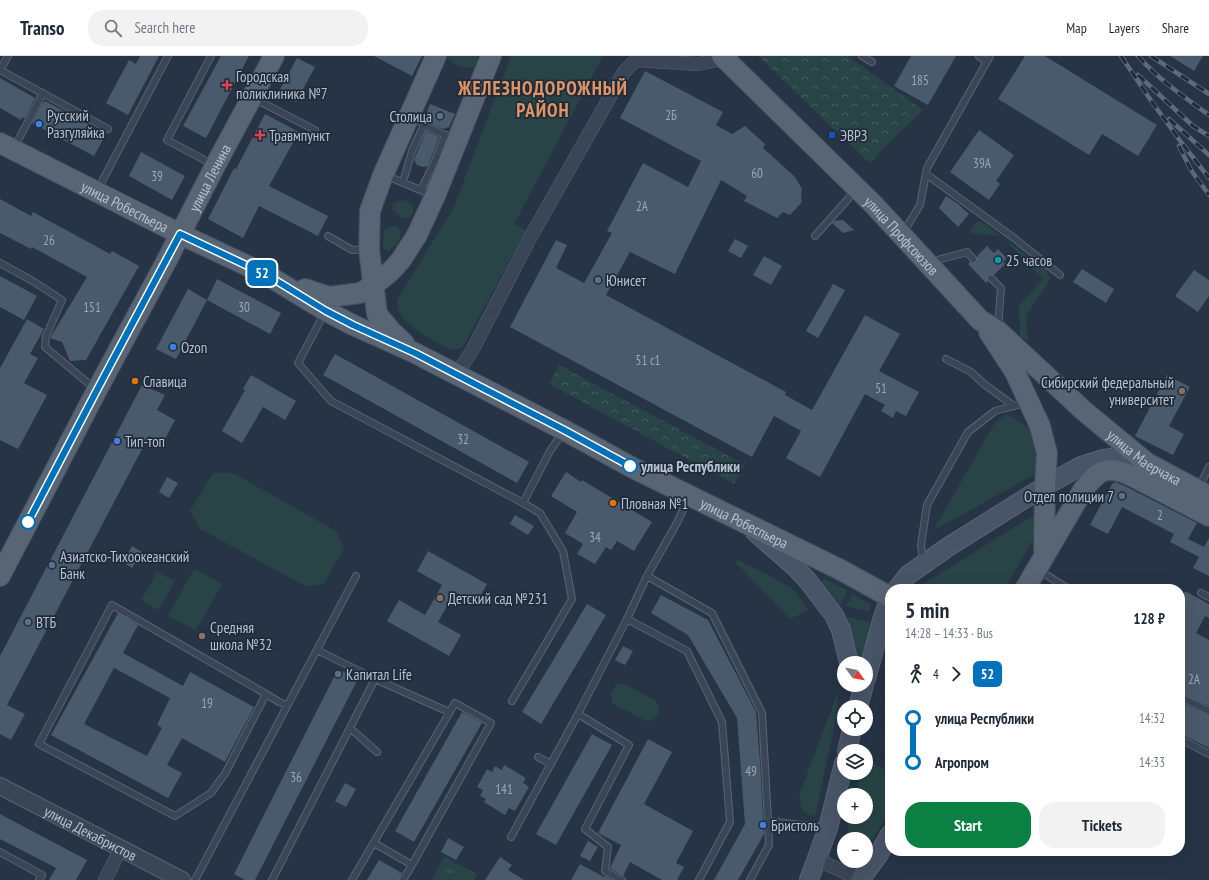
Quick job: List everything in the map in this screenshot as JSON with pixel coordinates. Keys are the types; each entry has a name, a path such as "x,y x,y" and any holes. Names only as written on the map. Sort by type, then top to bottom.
{"main road":[{"name":"улица Ленина","path":"0,576 274,56"},
{"path":"415,353 391,331 377,314 369,249 370,211 383,174 417,120 436,56"},
{"path":"267,275 329,297 360,293 374,285 390,272 401,260 417,235 428,193 452,134 491,56"},
{"name":"улица Профсоюзов","path":"723,57 874,206 980,320 998,331 1084,411"},
{"name":"улица Робеспьера","path":"7,146 180,234 267,275 326,311 353,325 415,353 564,430 633,468 841,570 885,594"},
{"path":"980,320 1015,372 1022,404 1040,426 1048,453 1040,563 1028,584"},
{"name":"улица Маерчака","path":"1084,411 1147,462 1203,493"},
{"path":"901,584 908,575 948,547 1045,486 1081,466 1103,459 1121,457 1147,462"},
{"name":"улица Маерчака","path":"1040,563 1083,490 1093,477 1109,469 1130,474 1209,516"},
{"path":"746,523 795,567 808,581 834,615 841,630 847,656"},
{"path":"872,656 885,611"},
{"path":"809,880 818,859 828,828 840,780"},
{"path":"860,880 885,843"}],"street":[{"path":"456,375 473,349 530,238 624,72 636,60 698,64 723,57"},
{"name":"улица Декабристов","path":"0,786 182,880"},
{"path":"105,880 121,848"},
{"path":"818,859 860,880"}],"lane":[{"path":"8,56 0,70 108,129"},
{"path":"96,191 168,56"},
{"path":"211,56 166,140 215,166"},
{"path":"862,56 872,62"},
{"path":"902,235 920,205 927,168 988,59 979,56"},
{"path":"7,146 43,93"},
{"path":"252,97 315,130"},
{"path":"403,182 412,150 417,120 452,134"},
{"path":"383,174 428,193"},
{"path":"926,174 1014,238 1060,275"},
{"path":"815,236 857,189"},
{"path":"328,236 352,250 369,249"},
{"path":"928,263 966,252 973,259"},
{"path":"0,263 31,280 62,300 46,336 46,347 97,390"},
{"path":"991,278 1001,288 998,331"},
{"path":"326,311 298,363 331,401 540,513 563,551 572,599 512,701"},
{"path":"946,359 971,372 984,384 1022,404"},
{"path":"923,564 921,545 927,505 968,432 995,411 1022,404"},
{"path":"523,503 550,451 564,430"},
{"path":"1203,493 1209,467"},
{"path":"512,837 578,714 627,619 646,576 678,521 690,495"},
{"path":"1040,563 1063,584"},
{"path":"194,880 356,576"},
{"path":"646,576 712,613 762,713 769,845 750,880"},
{"path":"1201,593 1209,597"},
{"path":"266,694 226,772 211,793 175,816 39,744 112,605 287,705"},
{"path":"627,619 687,651 722,722 730,822 699,880"},
{"path":"317,650 375,679 449,712"},
{"path":"272,880 375,679"},
{"path":"1185,699 1209,711"},
{"path":"352,880 455,703 491,723 403,880"},
{"path":"578,714 629,745 585,829 608,847 605,871 622,880"},
{"path":"350,728 377,752"},
{"path":"1185,742 1209,754"},
{"path":"538,757 551,764"},
{"path":"768,821 828,828"},
{"path":"374,843 412,865"},
{"path":"0,852 42,875 39,880"}],"green space":[{"path":"448,56 477,56 478,58 474,68 456,65 447,58"},
{"path":"511,56 603,56 514,224 526,230 463,347 452,350 425,335 407,322 397,307 398,298 453,209"},
{"path":"758,56 848,56 923,110 869,163"},
{"path":"405,200 413,207 413,213 409,218 403,218 392,210 393,204"},
{"path":"979,220 1047,270 1050,280 1026,316 1028,340 1020,337 1019,306 1043,279 1002,237 971,233 970,229"},
{"path":"391,226 397,226 401,231 400,238 397,243 388,251 384,249 384,230"},
{"path":"559,365 745,465 734,484 549,384"},
{"path":"1007,414 1029,428 1037,442 1037,473 933,531 994,424"},
{"path":"213,473 233,473 336,531 344,548 324,584 305,586 200,529 190,511"},
{"path":"1032,516 1039,520 1035,536 1008,584 923,584"},
{"path":"737,560 769,575 794,590 809,610 790,619 736,563"},
{"path":"194,569 222,584 196,631 168,616"},
{"path":"157,572 175,581 159,610 141,600"},
{"path":"823,578 848,591 840,605 822,583"},
{"path":"852,594 870,604 870,612 846,606"},
{"path":"847,617 870,622 864,653 862,656 858,656"},
{"path":"619,684 625,684 656,701 659,711 654,719 648,722 613,704 612,692"},
{"path":"839,692 835,723 815,817 802,811 799,795"},
{"path":"873,763 885,769 885,819 873,839 873,832 847,832 848,824 873,824 873,788 857,788 859,780 873,780"},
{"path":"444,857 477,874 474,880 432,880"}],"building":[{"path":"140,56 159,56 128,115 106,103 129,60 136,64"},
{"path":"221,56 249,56 206,138 183,126"},
{"path":"374,56 422,56 412,76"},
{"path":"911,56 956,56 928,105 894,86"},
{"path":"1025,56 1045,56 1157,125 1138,156 1102,134 1089,155 998,99"},
{"path":"1170,56 1203,56 1194,71"},
{"path":"297,58 315,67 296,102 278,93"},
{"path":"645,71 723,112 716,125 732,134 745,126 765,144 763,148 795,177 802,189 802,202 790,215 783,212 777,218 744,201 747,196 721,180 675,274 630,252 606,295 786,392 785,395 812,410 865,315 900,334 879,371 919,392 906,416 896,411 893,418 881,411 885,405 865,394 820,477 786,458 801,431 774,416 752,457 510,327 556,240 567,245 556,268 584,283 612,233 607,231 643,163 688,187 701,161 620,118"},
{"path":"0,78 35,98 25,118 22,117 21,120 0,108"},
{"path":"45,101 106,134 94,156 32,123 43,102 44,103"},
{"name":"Столица","path":"430,104 455,114 449,127 443,129 427,122 425,117"},
{"path":"265,114 299,132 269,186 328,216 318,236 259,206 243,238 208,219 234,168 236,169"},
{"path":"979,130 1014,155 996,181 1000,184 989,200 950,172"},
{"path":"426,131 439,137 428,166 423,167 417,165 414,160"},
{"path":"141,152 185,176 172,200 129,176"},
{"path":"946,196 969,214 958,227 939,208"},
{"path":"0,199 31,216 33,212 110,254 112,251 139,266 86,360 70,361 62,342 50,338 87,277 32,247 31,249 0,233"},
{"path":"843,220 854,230 843,233 832,223 834,221"},
{"path":"735,239 748,246 741,258 728,251"},
{"path":"987,246 994,253 998,249 1007,258 1003,262 1005,264 994,275 988,275 988,281 986,283 968,264 970,262 976,262 977,256"},
{"path":"764,256 782,266 771,285 753,275"},
{"path":"1082,269 1114,289 1106,303 1073,282"},
{"path":"1194,270 1209,280 1209,296 1198,312 1175,296"},
{"path":"0,276 37,296 24,320 0,307"},
{"path":"217,279 281,313 270,334 207,300"},
{"path":"833,284 845,290 818,338 806,331"},
{"path":"188,289 207,300 176,359 156,349"},
{"path":"27,319 44,329 30,354 38,358 24,383 47,395 18,449 0,440 0,368"},
{"path":"335,354 529,462 517,483 323,375"},
{"path":"251,375 296,401 285,420 263,407 242,443 222,431 245,390 243,389"},
{"path":"1167,375 1190,387 1169,426 1184,434 1173,455 1135,436"},
{"path":"142,385 165,395 157,410 175,420 163,443 149,436 7,705 25,714 11,740 0,734 0,656"},
{"path":"566,472 652,522 634,551 617,541 611,550 606,547 595,564 577,554 583,544 565,533 577,512 551,496"},
{"path":"167,477 178,483 169,498 159,492"},
{"path":"1115,482 1197,523 1188,539 1204,547 1209,538 1209,576 1193,568 1199,557 1170,542 1174,534 1122,507 1108,534 1090,525 1112,484"},
{"path":"515,515 534,526 528,535 510,524"},
{"path":"132,546 142,552 132,568 123,562"},
{"path":"428,551 487,584 476,604 455,592 438,622 461,635 449,656 387,621 399,600 425,615 442,585 417,571"},
{"path":"1185,591 1209,604 1209,618 1205,616 1196,633 1209,640 1209,706 1185,695"},
{"path":"661,595 708,620 756,712 764,834 738,880 714,880 745,824 737,718 688,635 651,613"},
{"path":"587,604 606,615 541,724 522,712"},
{"path":"118,613 138,625 123,653 183,686 190,672 254,707 225,762 182,738 167,765 182,773 168,798 51,735","holes":["114,668 170,698 157,725 162,728 147,756 84,724"]},
{"path":"623,646 633,651 625,665 615,660"},
{"path":"338,669 358,679 255,880 245,880 234,874"},
{"path":"1185,704 1209,715 1209,748 1185,736"},
{"path":"462,712 482,723 414,842 395,831"},
{"path":"592,734 612,745 556,845 536,834"},
{"path":"648,739 672,752 644,804 693,831 676,863 684,867 677,880 662,880 630,862 623,876 610,868 621,845 598,833"},
{"path":"504,765 526,778 523,783 529,787 515,811 509,808 505,815 484,802 486,799 480,796 483,790 477,787 487,769 492,772 495,766 502,770"},
{"path":"345,783 356,789 346,807 335,801"},
{"path":"0,814 87,860 76,880 49,880 56,868 0,839"},
{"path":"448,838 464,847 456,860 441,852"},
{"path":"588,841 598,847 590,861 580,856"},
{"path":"500,857 512,865 508,870 524,880 485,880"},
{"path":"379,860 402,873 399,880 367,880"},
{"path":"580,864 604,877 605,876 612,880 571,880"}],"railway":[{"path":"1121,56 1152,102 1209,178"},
{"path":"1138,56 1163,80 1209,115"},
{"path":"1151,56 1209,94"},
{"path":"1138,75 1193,126 1209,136"},
{"path":"1169,119 1209,155"},
{"path":"1179,146 1191,170 1209,195"}],"bus line":[{"name":"52","path":"28,522 180,234 267,275 326,311 415,353 630,466"}],"place":[{"name":"Городская поликлиника №7","path":"227,85"},
{"name":"Столица","path":"440,116"},
{"name":"Русский Разгуляйка","path":"39,124"},
{"name":"Травмпункт","path":"260,135"},
{"name":"ЭВРЗ","path":"832,135"},
{"name":"25 часов","path":"998,260"},
{"name":"Юнисет","path":"598,280"},
{"name":"Ozon","path":"173,347"},
{"name":"Славица","path":"135,381"},
{"name":"Сибирский федеральный университет","path":"1182,391"},
{"name":"Тип-топ","path":"117,441"},
{"name":"улица Республики","path":"630,466"},
{"name":"Отдел полиции 7","path":"1122,496"},
{"name":"Пловная №1","path":"613,503"},
{"name":"Азиатско-Тихоокеанский Банк","path":"52,565"},
{"name":"Детский сад №231","path":"440,598"},
{"name":"ВТБ","path":"28,622"},
{"name":"Средняя школа №32","path":"202,636"},
{"name":"Капитал Life","path":"338,674"},
{"name":"Бристоль","path":"763,825"}],"district":[{"name":"ЖЕЛЕЗНОДОРОЖНЫЙ РАЙОН","path":"543,99"}]}
